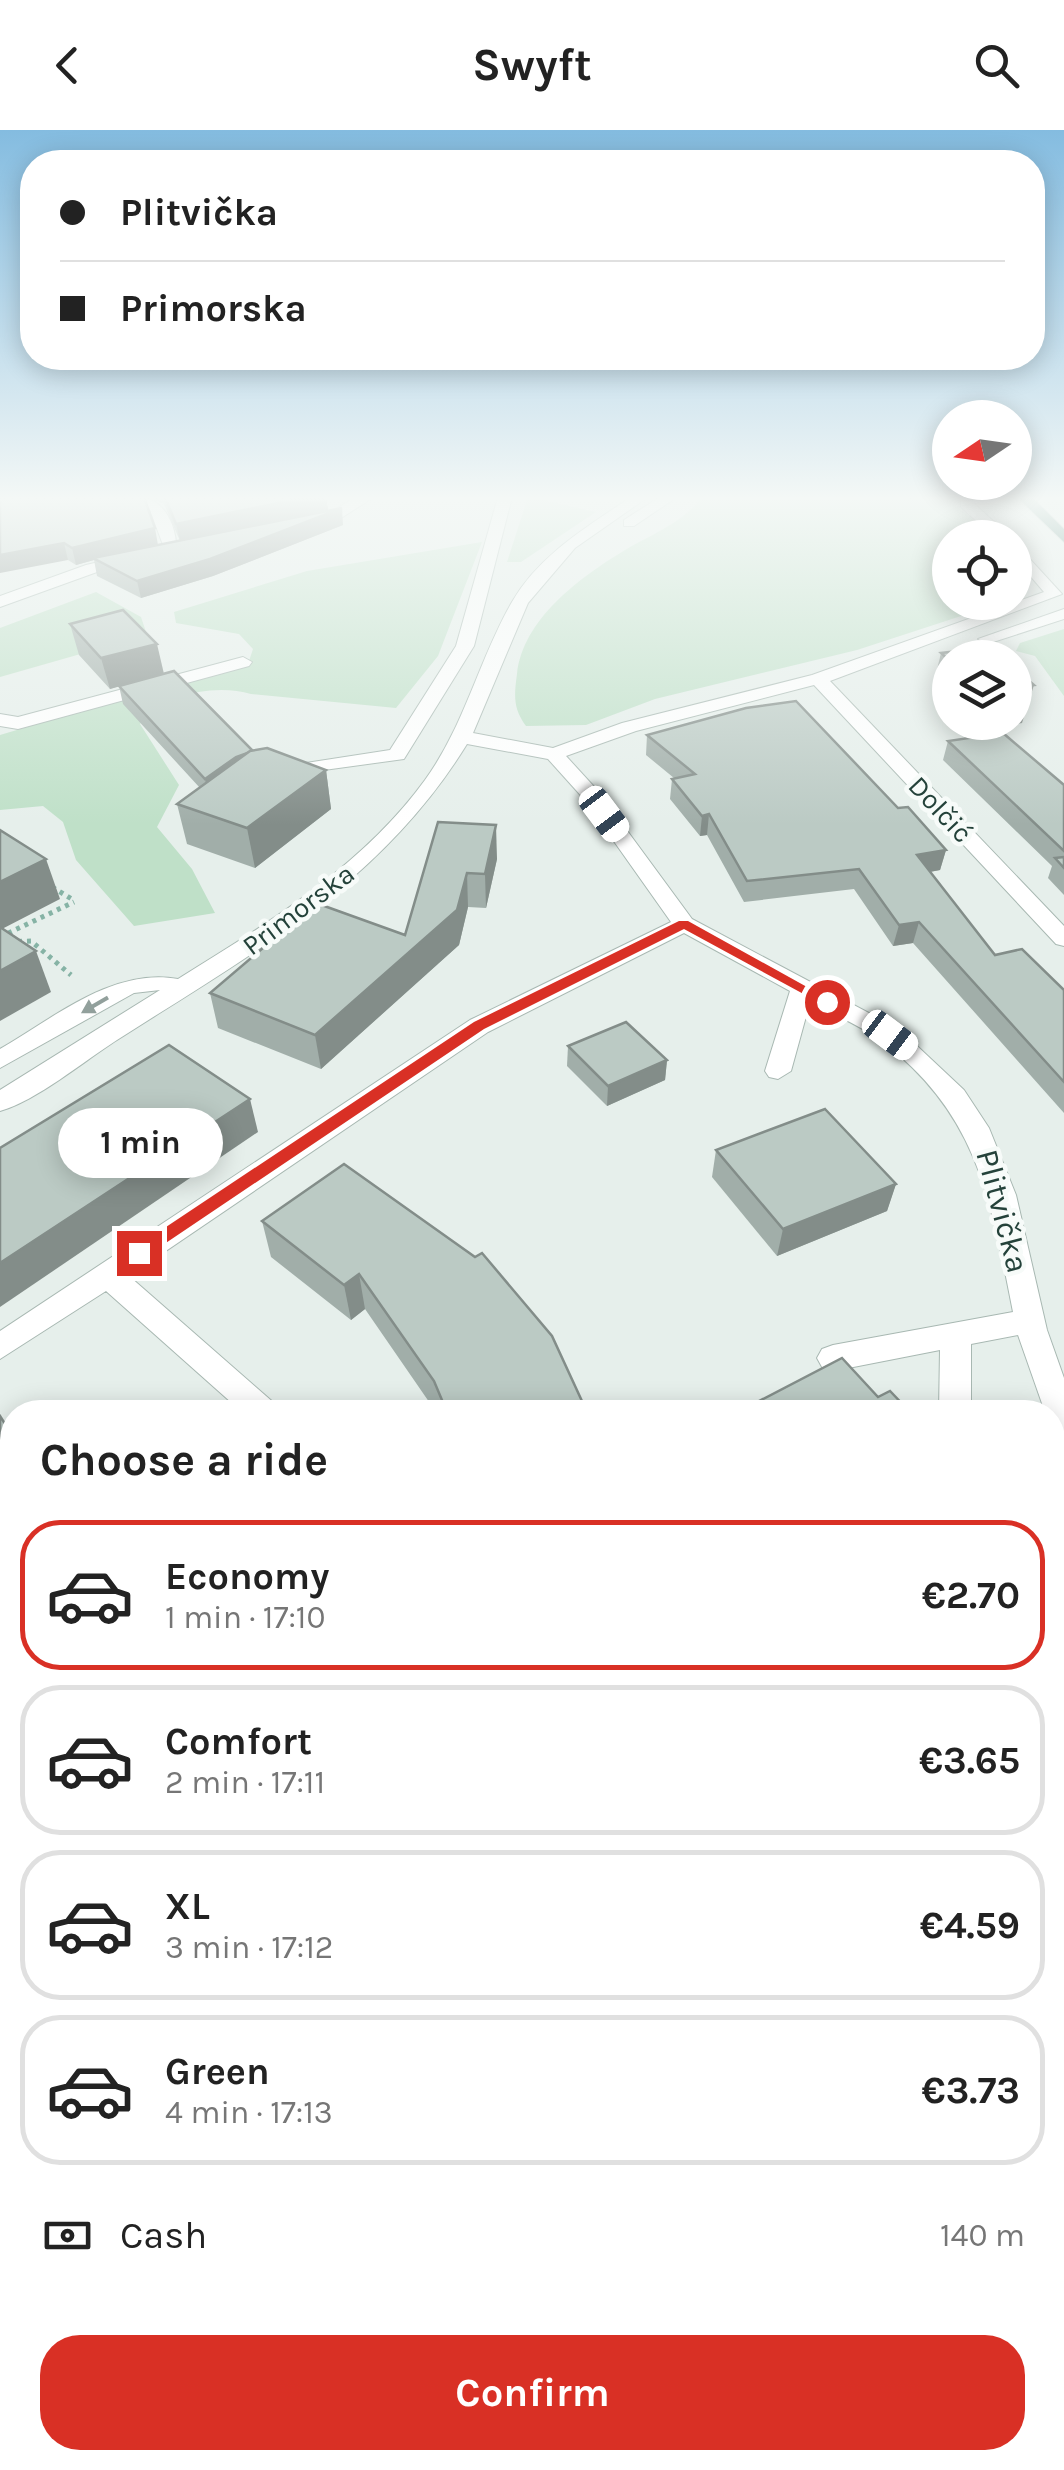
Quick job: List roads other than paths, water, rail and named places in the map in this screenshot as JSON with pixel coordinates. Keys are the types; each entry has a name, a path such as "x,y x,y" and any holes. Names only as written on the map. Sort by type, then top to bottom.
{"street":[{"path":"0,616 28,606"},
{"path":"268,777 397,756 465,646 476,606"},
{"name":"Primorska","path":"0,1102 300,913 365,859 422,798 462,737 482,684 510,634 519,606"},
{"name":"Primorska","path":"510,634 537,606"},
{"path":"462,737 554,754 629,727 818,679 1035,606"},
{"path":"867,663 929,658 1064,614"},
{"path":"0,720 18,723 243,662"},
{"name":"Dolčić","path":"818,679 1064,939"},
{"path":"266,754 408,736"},
{"name":"Plitvička","path":"554,754 591,794 684,924 890,1035 919,1057 979,1128 1003,1186 1030,1322 1057,1400"},
{"path":"0,1348 479,1026 684,924"},
{"path":"0,1060 128,986 160,982 186,988"},
{"path":"778,1070 802,989"},
{"path":"107,1274 250,1400"},
{"path":"833,1358 1030,1322"},
{"path":"955,1400 956,1335"}]}
